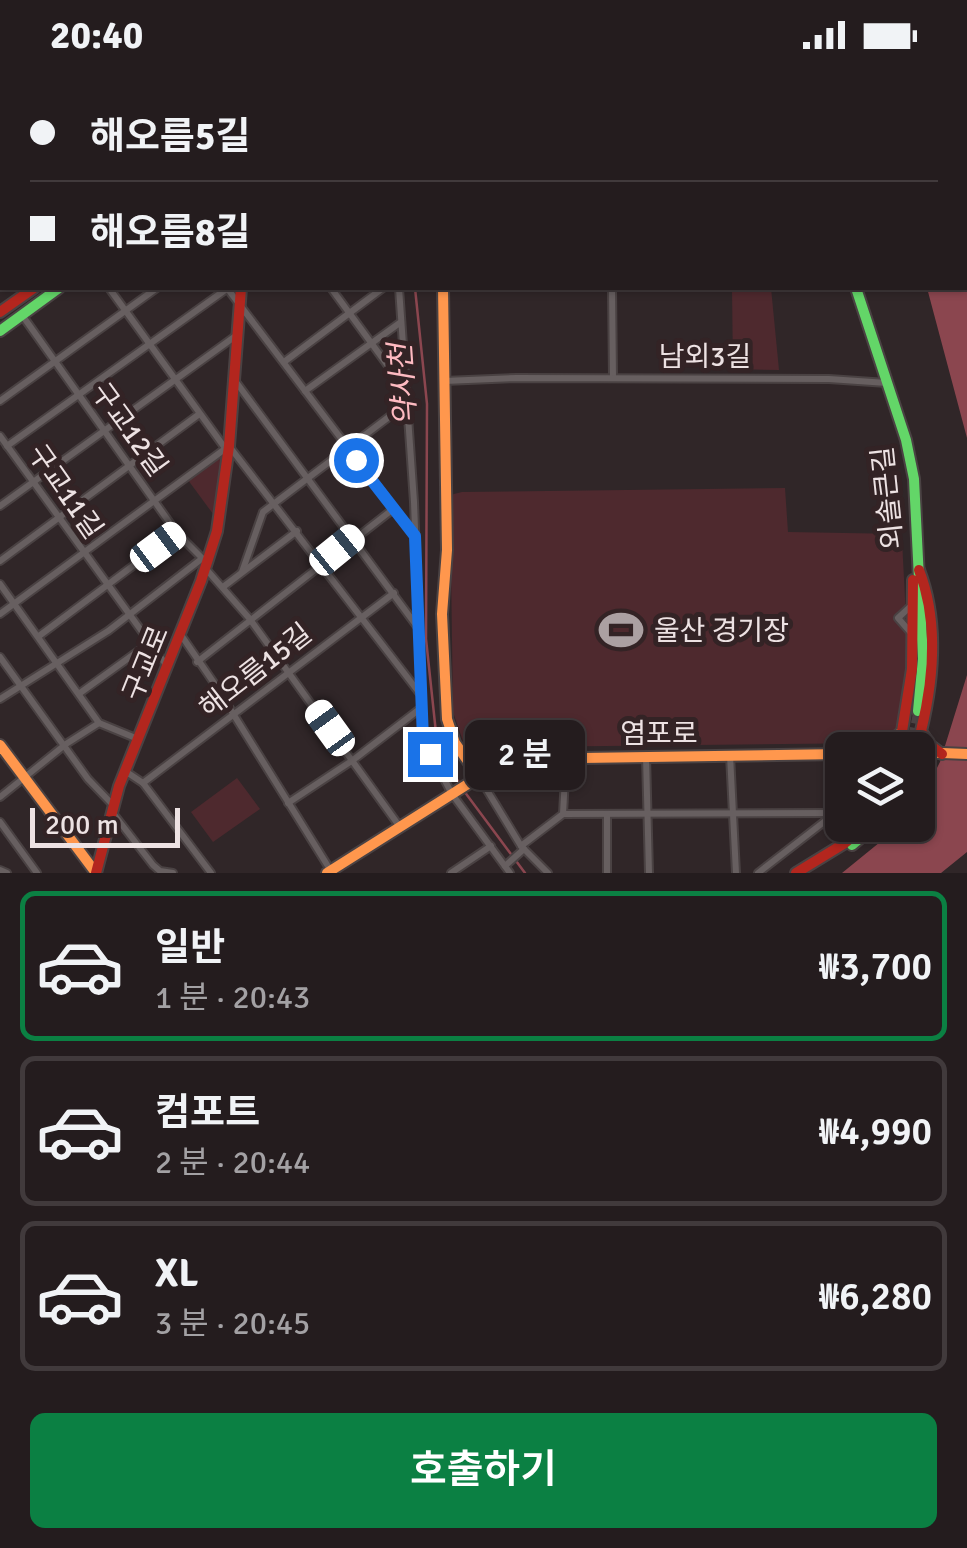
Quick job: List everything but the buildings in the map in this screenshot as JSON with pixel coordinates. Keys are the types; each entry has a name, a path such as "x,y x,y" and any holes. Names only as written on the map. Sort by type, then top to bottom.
{"main road":[{"path":"0,312 31,290"},
{"path":"0,331 56,290"},
{"name":"구교로","path":"96,873 125,770 180,635 222,506 241,290"},
{"path":"443,290 447,550 442,614 447,719 455,743 479,777"},
{"name":"외솔큰길","path":"857,290 906,440 914,478 916,563"},
{"path":"902,732 912,669 916,563"},
{"path":"916,563 926,583 929,605 931,689 919,732"},
{"path":"904,723 915,725 921,721"},
{"path":"921,721 930,745 939,754"},
{"path":"898,732 904,723"},
{"path":"0,745 96,873"},
{"path":"935,753 967,754"},
{"name":"염포로","path":"329,872 479,777 516,759 825,754"},
{"path":"935,756 939,754"},
{"path":"796,873 845,842"},
{"path":"807,873 856,842"},
{"path":"79,847 103,844"}],"street":[{"path":"110,290 198,415 275,503 421,696"},
{"path":"0,401 154,290"},
{"path":"8,446 224,290"},
{"path":"229,290 415,536"},
{"path":"332,290 406,390"},
{"path":"284,362 380,290"},
{"path":"399,290 423,739 452,794 507,869 523,848 563,814 825,810"},
{"path":"612,290 613,378"},
{"name":"구교12길","path":"22,315 176,533 249,618 400,827"},
{"path":"305,391 401,322"},
{"path":"0,506 238,334"},
{"name":"남외3길","path":"444,381 829,378 888,383"},
{"path":"235,381 419,629"},
{"path":"242,572 262,512 407,403"},
{"path":"0,560 198,415"},
{"name":"구교11길","path":"0,436 168,667"},
{"path":"0,614 227,447"},
{"path":"197,662 392,510"},
{"path":"223,587 297,532"},
{"path":"39,636 176,533"},
{"path":"0,699 205,564"},
{"path":"0,584 99,723 138,739"},
{"name":"해오름15길","path":"143,783 394,593"},
{"path":"180,635 234,715 329,872"},
{"path":"80,693 148,644"},
{"path":"0,657 154,865 160,871 173,873"},
{"path":"288,803 422,707"},
{"path":"0,798 99,723"},
{"path":"730,755 736,873"},
{"path":"563,814 566,756"},
{"path":"646,756 649,873"},
{"path":"125,770 143,783 211,873"},
{"path":"479,777 523,848 548,873"},
{"path":"607,814 608,873"},
{"path":"758,873 825,821"},
{"path":"0,822 37,873"},
{"path":"450,873 491,846"},
{"path":"0,870 7,873"}],"shaded area":[{"path":"732,290 771,290 779,370 733,369"},
{"path":"928,290 967,290 967,438"},
{"path":"225,450 216,518 188,480"},
{"path":"785,488 788,532 902,534 906,669 895,732 825,732 825,744 518,747 485,754 465,747 453,712 450,495"},
{"path":"967,675 967,852 941,873 842,873 880,842 935,842 935,772"},
{"path":"237,778 260,809 213,842 191,812"}],"waterway":[{"name":"약사천","path":"415,290 427,404 426,639 436,733 447,765 460,784"},
{"name":"약사천","path":"464,791 525,873"}],"tunnel":[{"path":"914,732 918,711"}],"traffic: fast":[{"path":"0,331 56,290"},
{"path":"857,290 906,440 914,479 923,659 918,711"},
{"path":"852,845 856,842"}],"traffic: slow":[{"path":"443,290 447,550 442,614 447,719 455,743 479,777"},
{"path":"0,745 96,873"},
{"path":"935,753 967,754"},
{"path":"327,873 479,777 516,759 825,754"}],"traffic: jam":[{"path":"0,312 31,290"},
{"path":"96,873 119,786 201,581 217,531 229,446 241,290"},
{"path":"919,570 932,630 929,691 921,731 942,754"},
{"path":"902,732 912,669 913,580"},
{"path":"796,873 846,842"}],"place":[{"name":"울산 경기장","path":"621,630"}],"route":[{"path":"356,460 415,536 423,739 430,754"}]}
